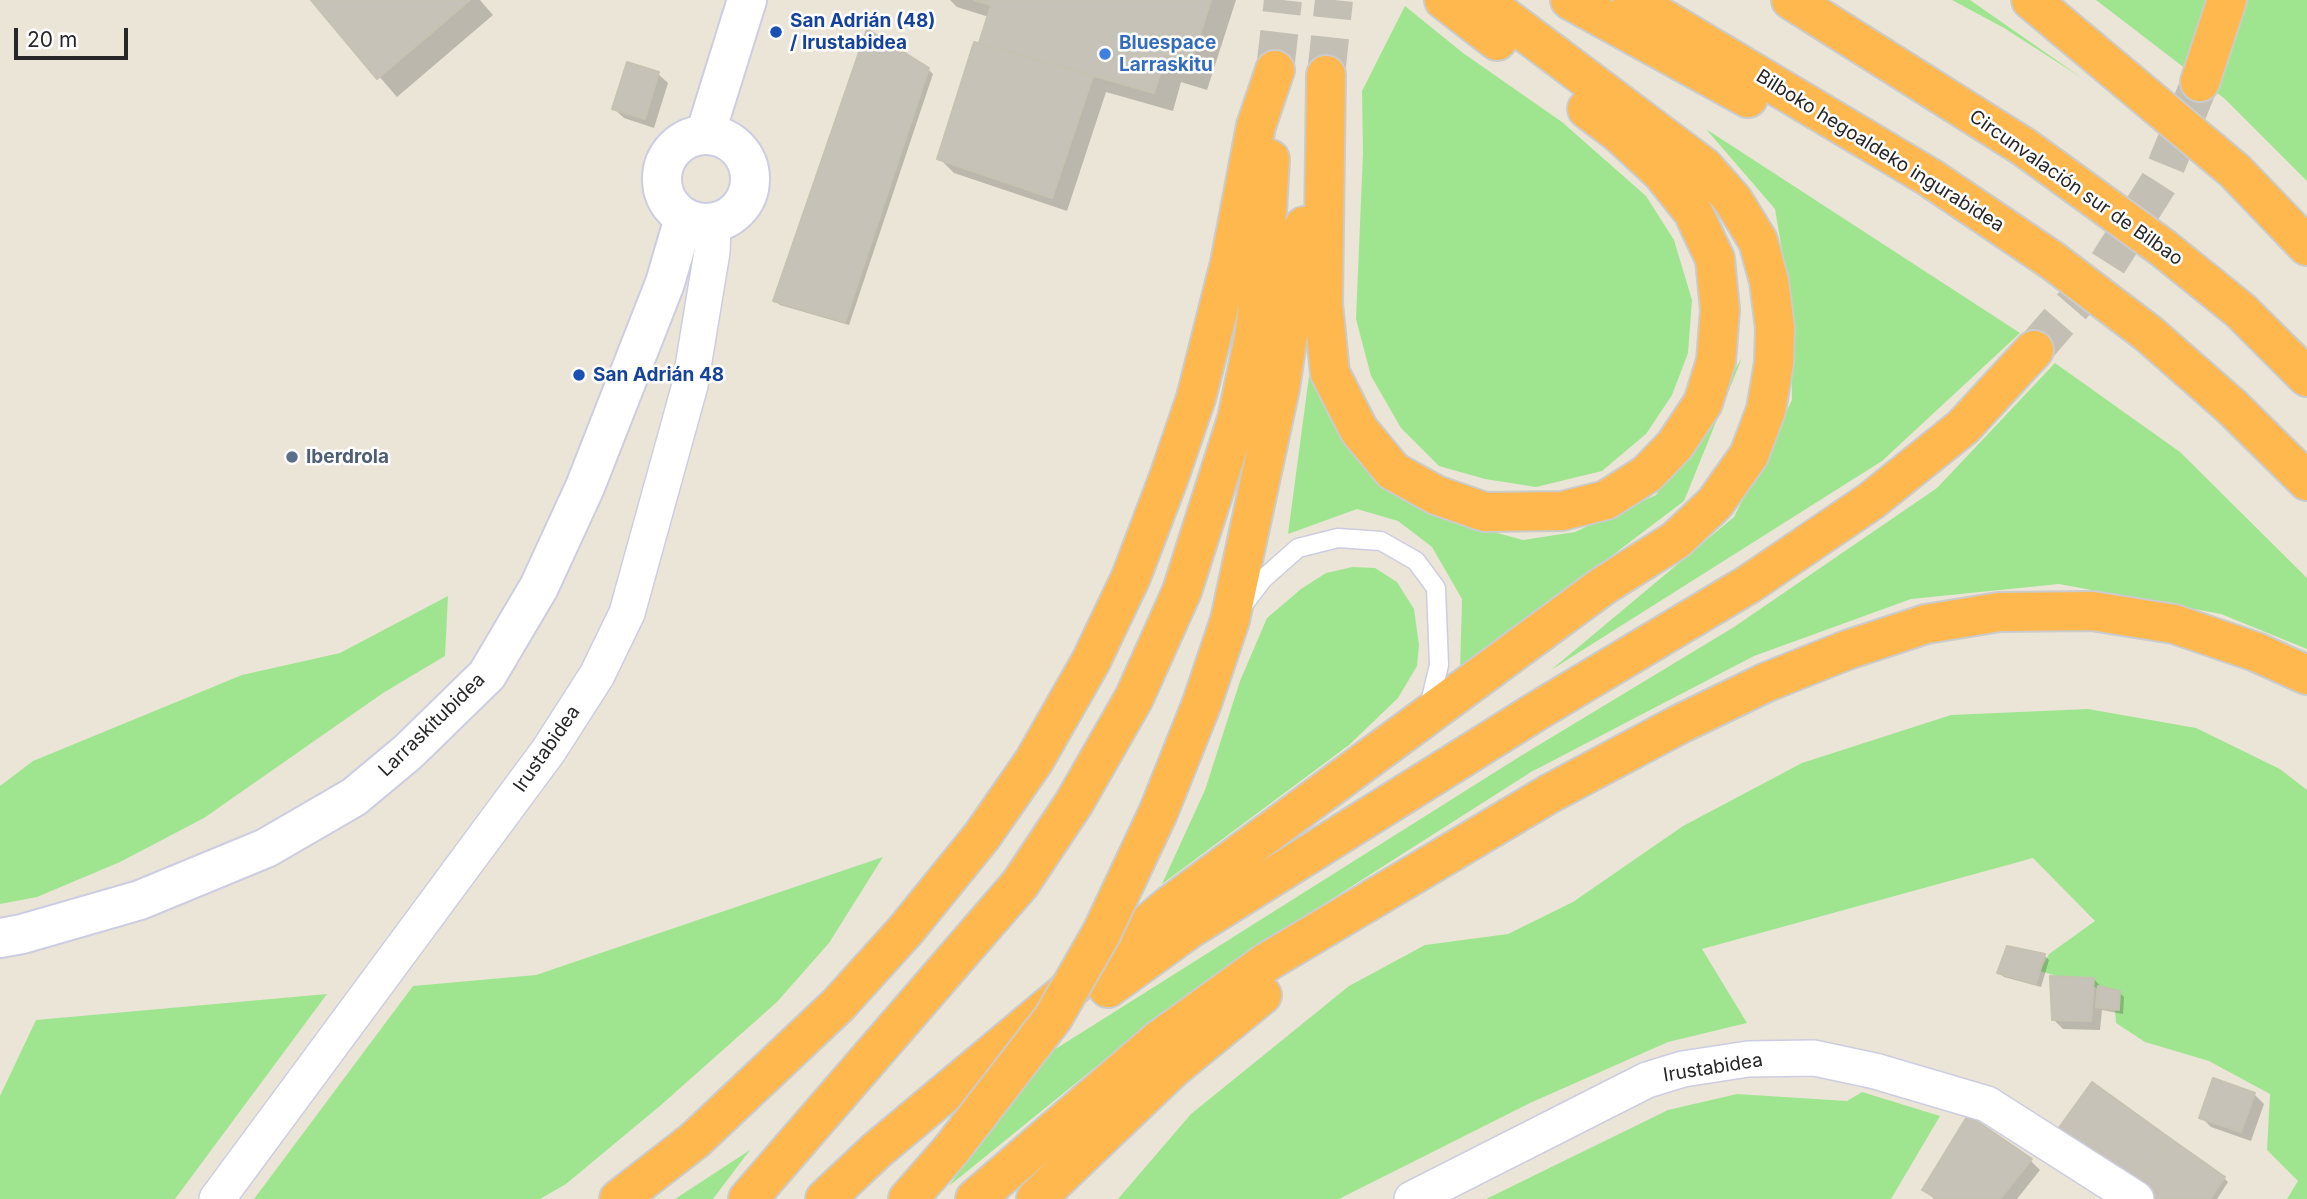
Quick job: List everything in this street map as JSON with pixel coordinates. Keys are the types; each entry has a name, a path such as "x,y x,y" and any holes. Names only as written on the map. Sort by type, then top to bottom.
{"highway":[{"path":"908,1199 951,1150 1053,1018 1102,932 1158,813 1202,703 1230,620 1280,388 1326,75 1323,304 1330,373 1359,430 1393,471 1436,495 1485,512 1562,511 1606,500 1647,474 1675,445 1703,403 1716,361 1720,310 1715,259 1693,212 1661,172 1619,134 1444,0"},
{"path":"825,1199 877,1150 1169,906 1602,586 1676,540 1715,503 1749,456 1766,410 1774,363 1775,328 1769,281 1758,242 1733,200 1704,167 1482,0"},
{"path":"1570,0 2053,261"},
{"name":"Bilboko hegoaldeko ingurabidea","path":"1632,0 1929,177 2053,261 2148,334 2232,407 2307,481"},
{"name":"Circunvalación sur de Bilbao","path":"1791,0 2024,147 2152,240 2241,311 2307,377"},
{"path":"2013,0 2098,54"},
{"path":"2031,0 2235,171 2307,246"},
{"path":"2200,82 2227,0"},
{"path":"619,1199 695,1140 838,1005 905,931 982,836 1034,761 1097,649 1131,577 1169,477 1196,398 1230,263 1256,126 1275,69 1264,262 1254,338 1237,419 1182,591 1134,698 1074,803 1020,884 748,1199"},
{"path":"877,1150 1188,930 1537,711 1749,584 1871,501 1963,427 2034,350"},
{"path":"975,1199 1159,1040 1267,962 1549,794 1692,718 1767,682 1847,650 1926,624 1999,612 2092,611 2174,624 2256,652 2307,675"},
{"path":"1036,1199 1172,1069 1402,880"}],"street":[{"path":"705,135 747,0"},
{"path":"705,135 721,138 734,145 744,157 750,181 743,204 735,213 698,220 667,201 663,190 663,169 678,145 705,135"},
{"name":"Larraskitubidea","path":"0,938 140,901 267,848 354,797 408,752 487,675 538,587 585,487 665,283 698,220"},
{"name":"Irustabidea","path":"217,1199 549,750 597,674 627,613 690,385 712,252 698,220"},
{"name":"Irustabidea","path":"1412,1199 1647,1080 1683,1069 1748,1059 1801,1058 1875,1071 1987,1104 2136,1199"}],"lane":[{"path":"1230,620 1263,579 1298,548 1338,538 1381,541 1416,561 1436,588 1439,665 1427,713"}],"green space":[{"path":"1952,0 1970,0 2082,78 2004,28"},
{"path":"2096,0 2307,0 2307,181 2225,99"},
{"path":"1405,6 1463,53 1562,122 1646,196 1674,240 1692,300 1688,353 1672,395 1646,434 1602,471 1536,487 1485,479 1439,466 1401,428 1371,376 1356,319 1363,153 1362,91"},
{"path":"1706,129 2020,333 1882,461 1551,670 1734,517 1792,400 1790,298 1775,209"},
{"path":"1742,358 1684,501 1460,671 1462,599 1432,547 1398,521 1357,509 1288,534 1309,376 1355,454 1432,515 1523,540 1575,532 1656,495"},
{"path":"2055,363 2180,452 2307,578 2307,649 2221,614 2059,584 1911,599 1754,656 1531,772 1324,904 1134,1036 949,1186 1038,1060 1519,757 1734,627 1937,488"},
{"path":"1353,567 1375,568 1397,582 1414,609 1419,645 1417,666 1398,698 1349,745 1162,884 1205,790 1240,681 1267,618 1301,589 1326,573"},
{"path":"448,596 445,656 383,693 204,818 120,862 37,897 0,904 0,786 33,761 242,675 340,653"},
{"path":"2088,709 2196,728 2280,769 2307,790 2307,1199 2287,1199 2298,1181 2267,1150 2270,1094 2209,1061 2145,1042 2116,1023 2114,993 2040,971 2049,954 2095,921 2033,858 1702,949 1747,1023 1668,1042 1530,1103 1339,1199 1118,1199 1191,1114 1349,986 1425,945 1508,934 1573,902 1683,826 1802,763 1951,715"},
{"path":"883,857 829,943 777,1002 661,1105 566,1184 540,1199 254,1199 413,986 536,975"},
{"path":"327,994 175,1199 0,1199 0,1096 36,1020"},
{"path":"1862,1092 1940,1116 1891,1199 1486,1199 1668,1110 1737,1094 1847,1101"},
{"path":"750,1150 713,1199 675,1199"}],"building":[{"path":"311,0 470,0 377,79"},
{"name":"Bluespace Larraskitu","path":"974,0 1211,0 1188,72 1163,64 1154,93 979,43 991,5"},
{"path":"867,29 929,68 845,322 773,301"},
{"path":"974,42 1093,76 1052,198 937,159"},
{"path":"627,62 659,72 645,119 612,109"},
{"path":"2007,946 2045,954 2036,984 1997,973"},
{"path":"2050,976 2094,978 2091,1021 2052,1020"},
{"path":"2098,986 2120,991 2119,1010 2096,1007"},
{"path":"2213,1078 2255,1093 2241,1132 2199,1118"},
{"path":"2092,1082 2171,1139 2139,1187 2058,1129"},
{"path":"1968,1115 2032,1159 2000,1199 1938,1199 1922,1190"},
{"path":"2171,1139 2225,1177 2210,1199 2157,1199 2139,1187"}],"tunnel":[{"path":"1275,70 1283,0"},
{"path":"1326,75 1334,0"},
{"path":"2034,350 2105,268 2160,181 2200,82"}],"place":[{"name":"San Adrián (48) / Irustabidea","path":"776,32"},
{"name":"Bluespace Larraskitu","path":"1105,54"},
{"name":"San Adrián 48","path":"579,375"},
{"name":"Iberdrola","path":"292,457"}]}
